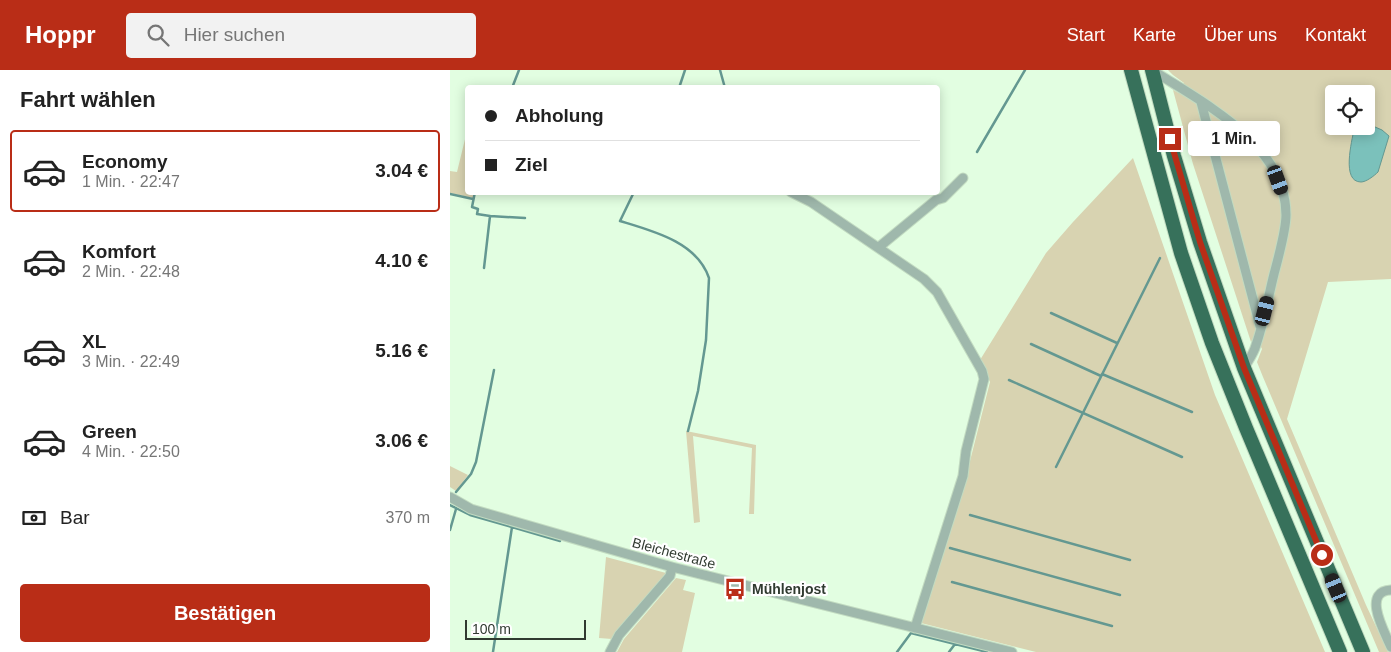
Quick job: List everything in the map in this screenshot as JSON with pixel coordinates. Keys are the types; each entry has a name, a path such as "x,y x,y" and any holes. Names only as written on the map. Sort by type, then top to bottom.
{"highway":[{"path":"1132,70 1181,253 1212,343 1340,652"},
{"path":"1152,70 1174,156 1200,242 1244,368 1363,652"}],"street":[{"path":"1152,70 1201,102 1249,137 1274,168 1283,192 1286,215 1277,260 1256,346 1244,368"},
{"path":"1201,102 1260,329"},
{"path":"879,247 936,200 943,198 963,178"},
{"path":"797,195 811,202 924,279 937,292 982,371 984,379 966,451 963,476 915,628"},
{"name":"Bleichestraße","path":"450,497 471,509 672,567 1012,652"},
{"path":"610,652 619,636 670,576 672,567"},
{"path":"1391,590 1386,590 1380,594 1376,602 1377,616 1391,647"}],"shaded area":[{"path":"1168,70 1391,70 1391,279 1328,282 1287,419 1388,652 1379,652 1257,362 1262,349 1255,335 1251,342 1193,164 1173,90 1179,93 1184,83"},
{"path":"465,139 465,195 474,195 473,198 450,193 450,171 457,172"},
{"path":"1133,158 1215,395 1325,652 1036,652 921,623 970,461 990,382 980,360 1046,253"},
{"path":"686,431 756,445 754,514 749,514 752,448 693,436 700,522 694,523"},
{"path":"450,466 468,475 456,491 450,487"},
{"path":"606,557 666,573 612,639 599,638"},
{"path":"676,578 686,580 683,590 695,593 682,652 617,652 624,639"}],"water":[{"path":"1375,127 1389,136 1378,172 1368,180 1361,182 1355,180 1351,175 1349,168 1353,135 1375,135"}],"waterway":[{"path":"513,85 519,70"},
{"path":"680,85 685,70"},
{"path":"720,70 724,85"},
{"path":"977,152 1025,70"},
{"path":"450,194 473,199"},
{"path":"474,195 472,207 478,209 477,214 490,216 484,268"},
{"path":"633,195 620,221 659,234 684,247 695,255 709,278 706,340 698,391 688,431"},
{"path":"490,216 525,218"},
{"path":"1056,467 1160,258"},
{"path":"1051,313 1117,343"},
{"path":"1031,344 1101,376"},
{"path":"456,492 471,474 476,462 494,370"},
{"path":"1102,374 1192,412"},
{"path":"1009,380 1182,457"},
{"path":"450,505 470,515 512,527"},
{"path":"450,530 456,509"},
{"path":"970,515 1130,560"},
{"path":"493,652 512,527 560,541"},
{"path":"950,548 1120,595"},
{"path":"952,582 1112,626"},
{"path":"897,652 911,633 987,652"},
{"path":"949,652 955,644"}],"place":[{"name":"Mühlenjost","path":"735,589"}],"route":[{"path":"1170,139 1200,242 1244,368 1322,555"}]}
